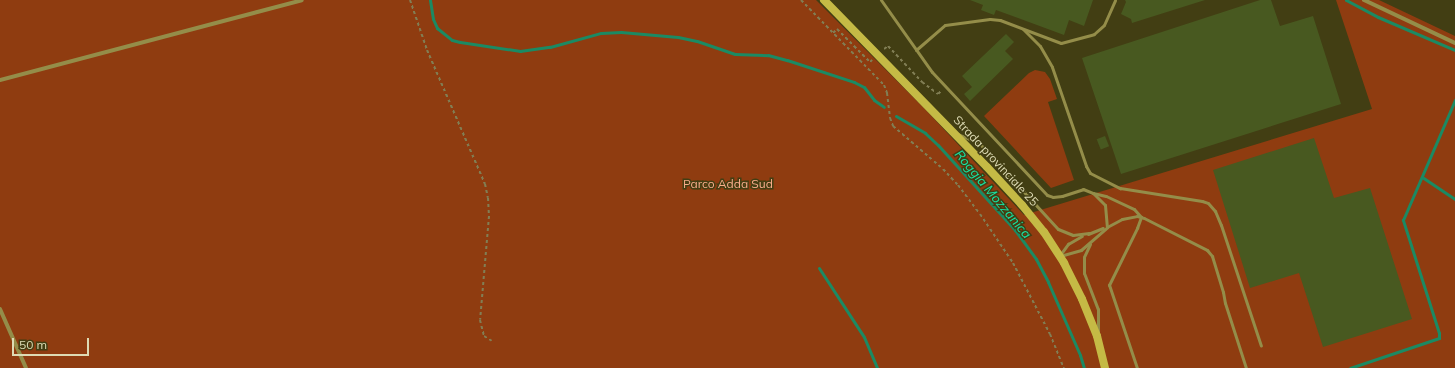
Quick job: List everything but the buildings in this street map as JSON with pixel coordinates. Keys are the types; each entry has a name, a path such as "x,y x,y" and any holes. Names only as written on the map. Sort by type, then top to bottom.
{"street":[{"path":"0,80 302,0"},
{"name":"Strada provinciale 25","path":"824,0 1022,204 1060,256 1082,299 1097,336 1105,368"},
{"path":"1364,0 1455,43"},
{"path":"0,309 26,368"}],"lane":[{"path":"881,0 932,72 1047,195 1053,198 1083,189 1106,196 1134,209 1141,217 1210,253 1246,368"},
{"path":"916,50 945,25 990,18 1061,43 1094,34 1104,25 1115,0"},
{"path":"1023,29 1040,46 1052,67 1086,166 1090,173 1120,188 1202,201 1208,204 1215,211 1261,346"},
{"path":"953,132 967,136 980,144 1058,229 1073,235 1089,233"},
{"path":"1093,193 1105,205 1107,227"},
{"path":"1060,256 1068,244 1089,233 1107,227 1127,217 1141,217"},
{"path":"1137,368 1109,285 1141,217"},
{"path":"1060,256 1075,253 1091,242 1107,227"},
{"path":"1091,242 1084,257 1084,264 1086,280 1098,308 1099,326 1097,336"}],"path":[{"path":"410,0 416,24 485,184 488,198 489,216 480,320 484,336 492,341"},
{"path":"801,0 884,85 887,93 890,118 893,126 943,169 958,185 980,214 1013,263 1050,334 1064,368"}],"green space":[{"name":"Parco Adda Sud","path":"0,0 816,0 923,107 1024,215 1372,109 1336,0 1379,0 1455,36 1455,368 0,368"},
{"path":"1035,70 1045,72 1050,79 1057,99 1048,102 1074,180 1051,188 984,116 1029,73"}],"waterway":[{"name":"Roggia Mozzanica","path":"430,0 433,19 437,28 452,40 460,42 520,51 550,47 601,33 621,32 678,37 697,41 735,54 768,55 854,82 864,87 874,100 884,107"},
{"path":"1346,0 1378,17 1455,50"},
{"path":"1350,368 1439,338 1439,333 1403,220 1455,100"},
{"name":"Roggia Mozzanica","path":"896,116 925,133 938,145 1015,230 1036,259 1048,282 1080,355 1084,368"},
{"path":"1422,177 1455,199"},
{"path":"819,268 864,337 877,368"}]}
